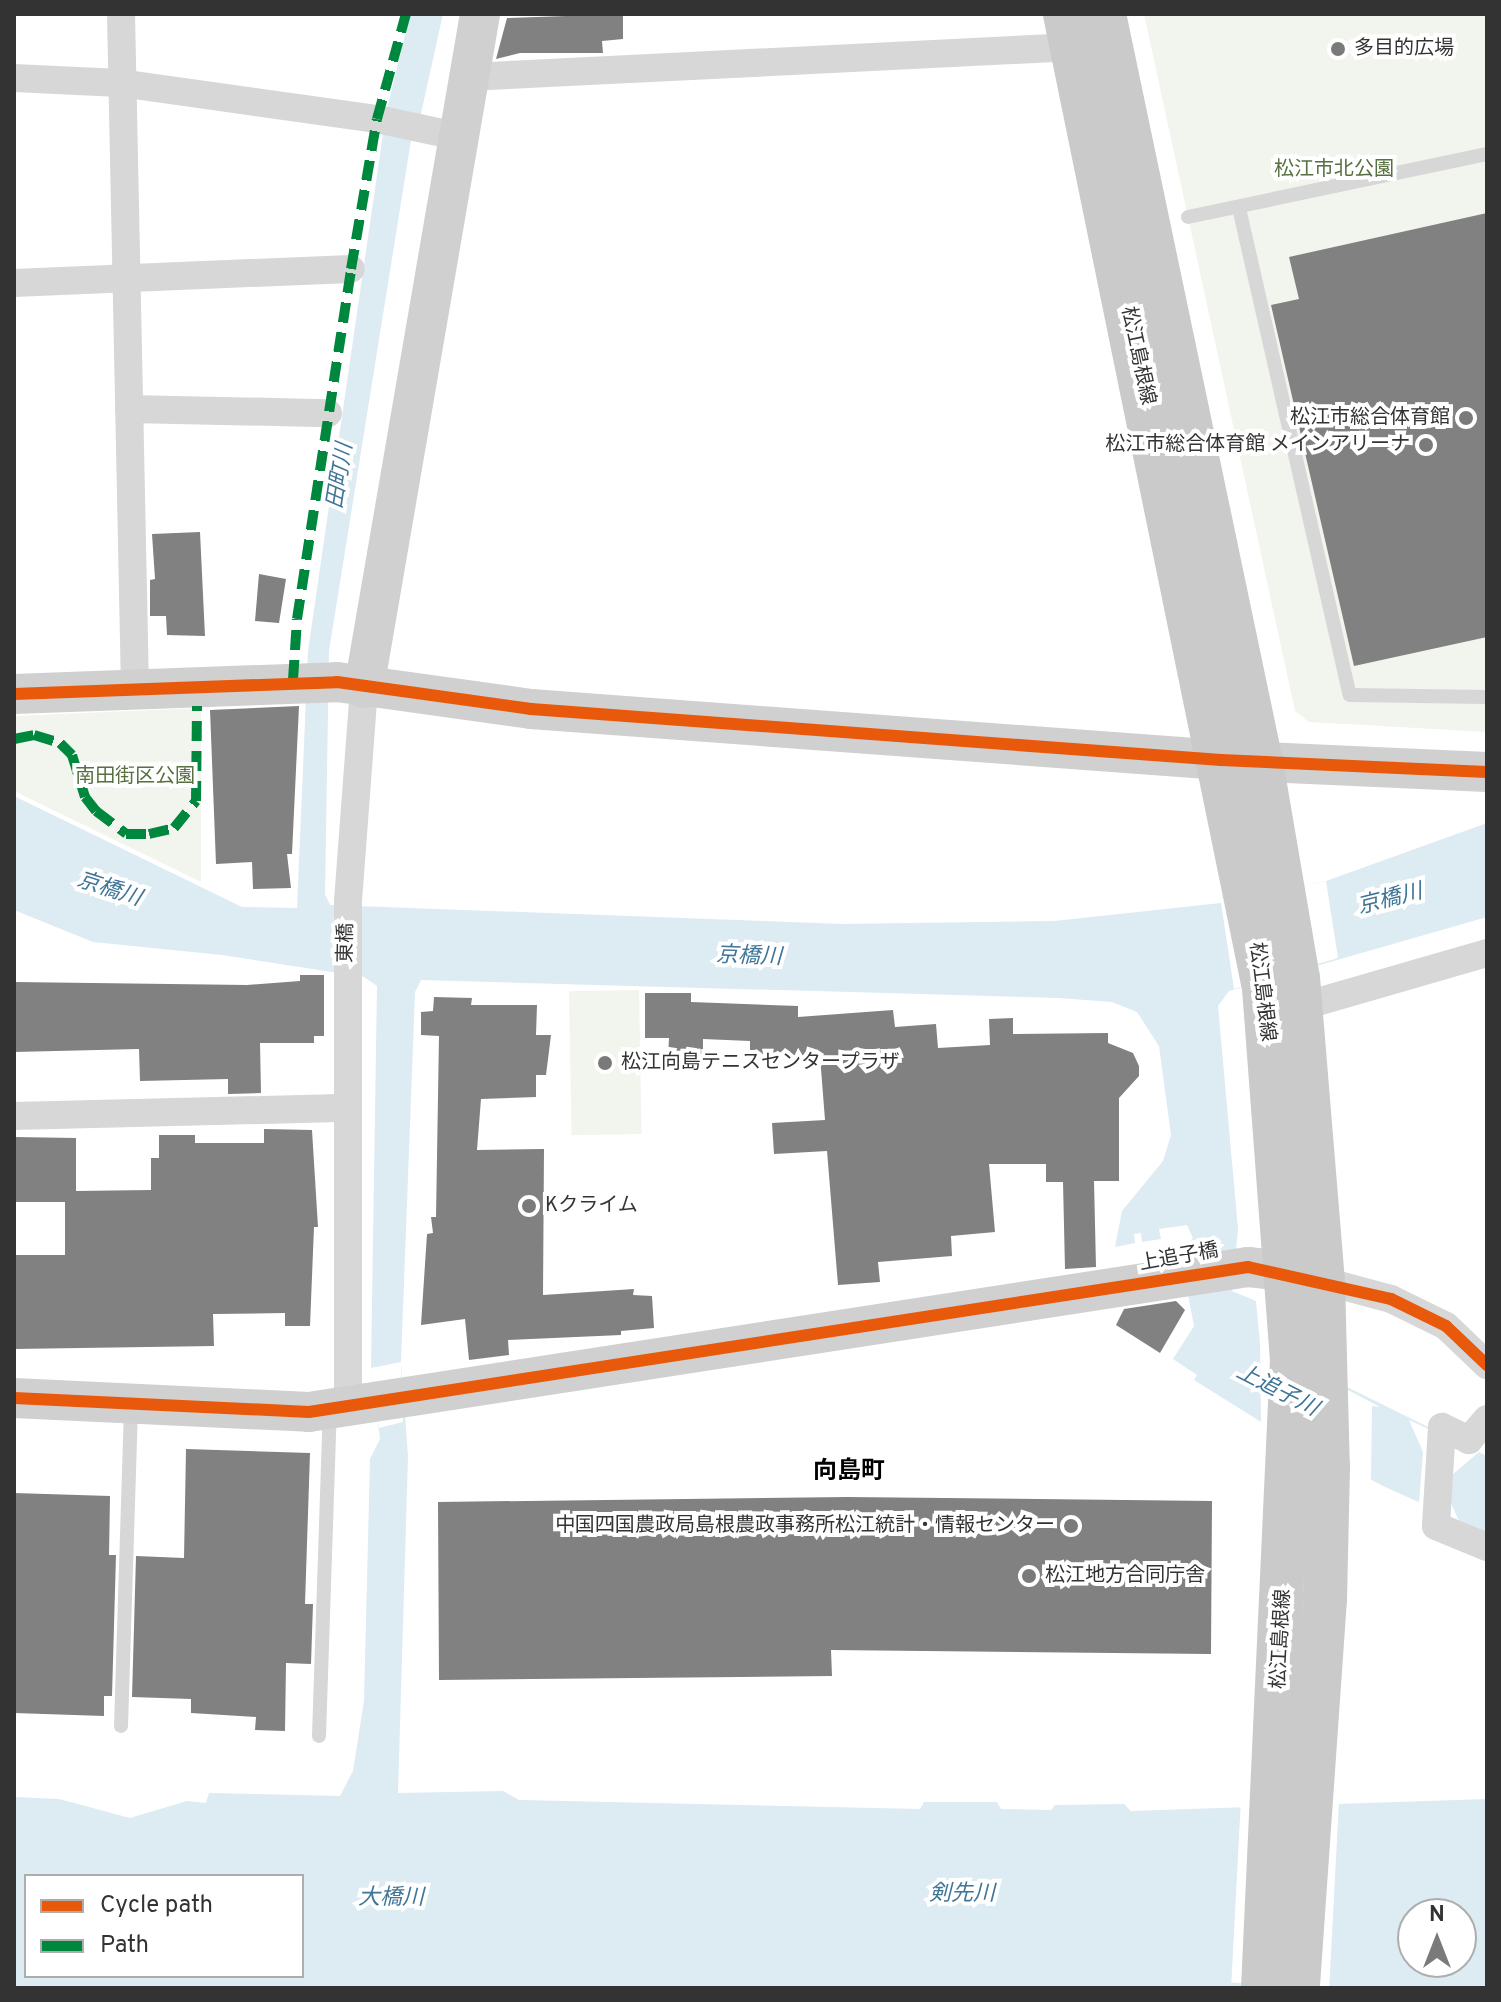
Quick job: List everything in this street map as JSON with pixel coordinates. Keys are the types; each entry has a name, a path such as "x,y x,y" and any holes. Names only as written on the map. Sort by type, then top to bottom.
{"main road":[{"name":"松江島根線","path":"1104,14 1241,761 1287,991 1285,1273 1310,1369 1310,1457 1295,1731 1298,1988"},
{"name":"松江島根線","path":"1069,30 1241,761"},
{"name":"松江島根線","path":"1263,1988 1295,1731"}],"street":[{"path":"121,14 120,83 135,689"},
{"path":"350,685 461,137 480,14"},
{"path":"469,77 1069,30"},
{"path":"14,78 120,83 382,120 461,137"},
{"path":"14,283 351,269"},
{"path":"129,409 328,413"},
{"path":"14,694 297,680 531,709 1241,761 1487,772"},
{"name":"東橋","path":"347,1407 350,685"},
{"path":"1287,991 1487,953"},
{"path":"14,1116 348,1108"},
{"path":"1285,1273 1391,1299 1446,1326 1487,1365"},
{"name":"上追子橋","path":"14,1398 347,1407 1115,1289 1285,1273"},
{"path":"1487,1419 1469,1440 1442,1427 1436,1526 1487,1547"}],"lane":[{"path":"1188,217 1487,154"},
{"path":"1239,208 1350,695 1487,697"},
{"path":"121,1726 131,1403"},
{"path":"319,1736 347,1407"}],"green space":[{"name":"松江市北公園","path":"1144,14 1487,14 1487,732 1309,722 1295,711"},
{"name":"南田街区公園","path":"201,708 201,882 14,791 14,716"},
{"name":"松江向島テニスセンタープラザ","path":"639,990 642,1134 572,1135 569,991"}],"water":[{"path":"410,14 443,14 420,118 412,134 329,651 325,894 330,905 842,924 1054,921 1221,903 1326,881 1487,823 1487,917 1229,991 1218,1006 1238,1229 1232,1291 1256,1301 1260,1344 1487,1456 1487,1533 1383,1486 1261,1422 1194,1380 1197,1375 1173,1359 1194,1326 1180,1252 1193,1238 1187,1225 1159,1229 1161,1239 1142,1242 1141,1233 1134,1234 1135,1243 1115,1247 1122,1211 1163,1161 1171,1135 1159,1046 1137,1012 1112,1002 1059,998 421,980 415,992 401,1362 408,1456 398,1793 503,1791 519,1800 920,1809 924,1802 997,1802 1001,1809 1051,1810 1055,1805 1124,1804 1131,1811 1487,1799 1487,1988 14,1988 14,1797 59,1799 130,1818 187,1801 206,1803 209,1793 340,1796 353,1771 364,1701 370,1459 380,1439 371,1368 377,986 364,977 222,955 93,942 14,910 14,796 242,907 297,908 308,651 386,113"}],"pier":[{"path":"1326,881 1338,958 1234,989 1221,903"},
{"path":"1260,1343 1380,1407 1372,1406 1371,1480 1261,1422"},
{"path":"401,1362 403,1422 379,1428 371,1368"},
{"path":"1409,1420 1479,1452 1452,1475 1450,1501 1459,1521 1419,1503 1423,1452"},
{"path":"1241,1796 1339,1801 1329,1988 1231,1983"}],"building":[{"path":"623,14 623,39 602,41 603,53 520,53 496,59 507,18"},
{"name":"松江市総合体育館","path":"1487,213 1487,637 1354,666 1271,305 1299,299 1289,257"},
{"path":"200,532 205,636 167,635 166,616 150,616 150,580 155,579 152,534"},
{"path":"259,574 286,579 279,623 255,621"},
{"path":"299,706 292,854 287,854 291,888 253,889 252,862 216,864 210,710"},
{"path":"300,975 324,975 324,1036 314,1036 314,1043 260,1043 261,1093 228,1094 228,1079 140,1081 139,1049 14,1052 14,982 247,985 300,981"},
{"path":"645,993 691,993 691,1002 798,1006 798,1017 893,1010 895,1027 936,1024 938,1048 990,1045 989,1019 1013,1018 1013,1034 1108,1033 1108,1043 1133,1053 1139,1066 1139,1076 1119,1098 1119,1181 1094,1181 1096,1267 1065,1269 1063,1182 1046,1182 1046,1164 989,1164 995,1232 951,1236 952,1256 878,1262 880,1282 838,1285 827,1151 774,1154 772,1123 825,1120 820,1056 750,1054 750,1041 703,1039 703,1057 668,1056 669,1038 645,1038"},
{"path":"434,997 472,998 471,1005 537,1005 536,1035 551,1035 546,1075 536,1075 536,1097 481,1099 477,1150 544,1149 543,1295 634,1289 633,1295 652,1296 654,1328 621,1331 621,1335 508,1340 509,1355 469,1360 465,1319 421,1325 427,1234 433,1233 431,1217 436,1217 439,1036 421,1035 421,1012 433,1011"},
{"path":"264,1129 312,1130 318,1227 314,1227 310,1326 285,1326 285,1313 213,1314 214,1346 14,1349 14,1255 65,1255 65,1202 14,1202 14,1137 76,1138 76,1191 151,1190 151,1158 159,1158 159,1135 195,1135 195,1143 264,1143"},
{"path":"1176,1301 1185,1310 1160,1353 1116,1325 1124,1309"},
{"path":"186,1449 310,1453 305,1604 313,1604 311,1664 286,1663 285,1731 255,1730 256,1717 191,1713 191,1699 132,1697 136,1556 184,1558"},
{"path":"14,1493 110,1496 109,1555 116,1555 112,1696 104,1696 104,1716 14,1713"},
{"path":"847,1497 1212,1501 1211,1654 831,1650 832,1676 439,1680 438,1502"}],"marked path":[{"path":"293,680 297,619 351,269 377,119 406,14"},
{"path":"14,739 34,735 60,743 72,755 85,797 96,811 126,834 149,834 174,828 196,801 197,706"}],"cycle path":[{"path":"14,694 337,682 531,709 1221,760 1487,772"},
{"path":"14,1398 309,1412 1248,1267 1391,1299 1446,1326 1487,1365"}],"place":[{"name":"多目的広場","path":"1338,49"},
{"name":"松江市総合体育館","path":"1466,418"},
{"name":"松江市総合体育館 メインアリーナ","path":"1426,445"},
{"name":"松江向島テニスセンタープラザ","path":"605,1063"},
{"name":"Kクライム","path":"529,1206"},
{"name":"中国四国農政局島根農政事務所松江統計・情報センター","path":"1071,1526"},
{"name":"松江地方合同庁舎","path":"1029,1576"}],"district":[{"name":"向島町","path":"849,1473"}],"water label":[{"name":"田町川","path":"341,476"},
{"name":"京橋川","path":"109,890"},
{"name":"京橋川","path":"1390,900"},
{"name":"京橋川","path":"749,957"},
{"name":"上追子川","path":"1277,1391"},
{"name":"剣先川","path":"962,1895"},
{"name":"大橋川","path":"391,1899"}]}
